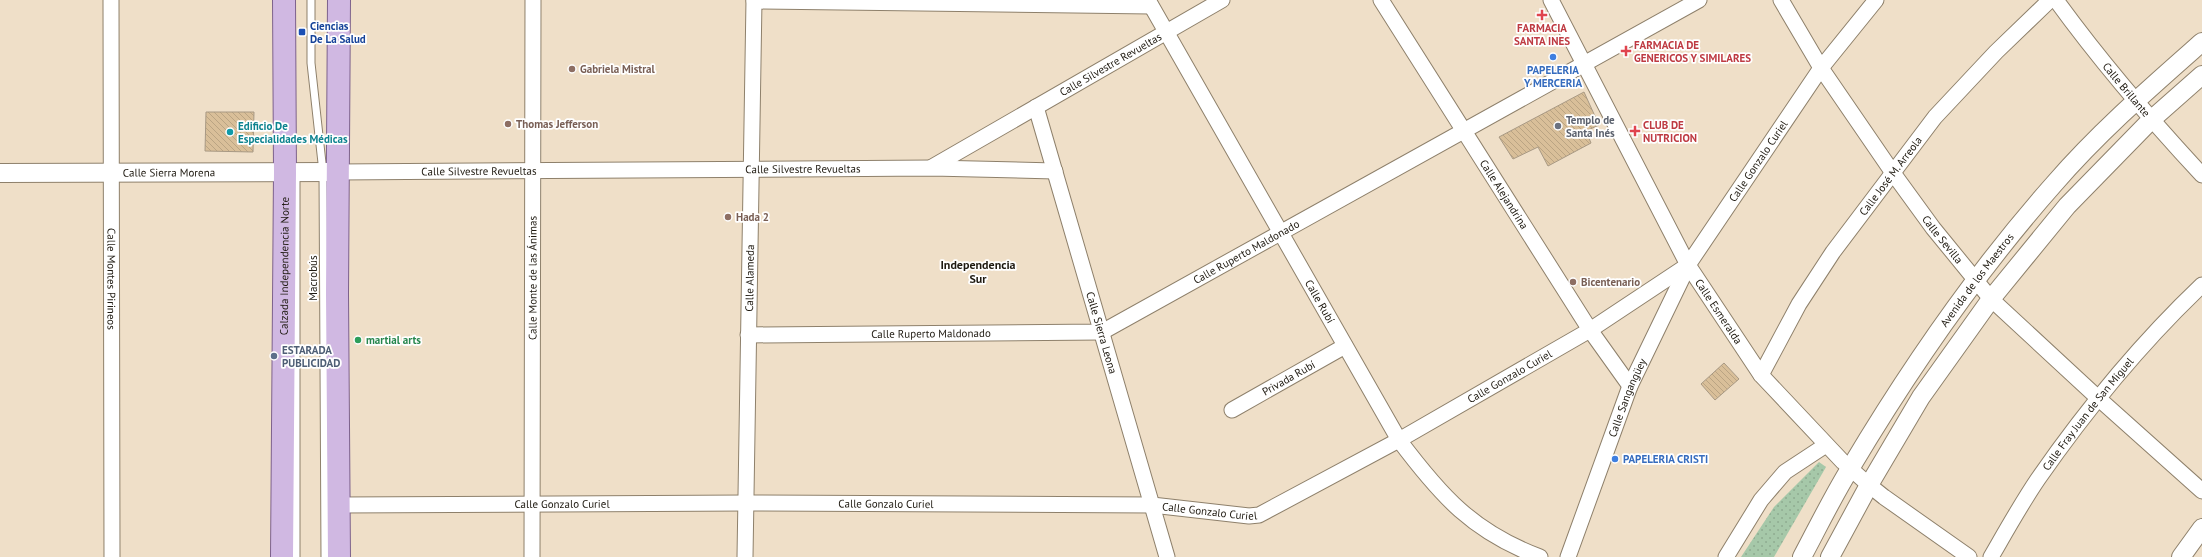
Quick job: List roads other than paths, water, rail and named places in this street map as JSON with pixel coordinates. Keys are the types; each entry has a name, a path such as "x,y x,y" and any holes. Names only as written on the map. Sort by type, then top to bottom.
{"main road":[{"name":"Calzada Independencia Norte","path":"282,557 292,169 284,0"},
{"path":"339,0 330,172 339,504 339,557"}],"street":[{"name":"Calle Montes Pirineos","path":"112,0 112,557"},
{"name":"Calle Monte de las Ánimas","path":"532,0 532,557"},
{"name":"Calle Silvestre Revueltas","path":"330,172 932,168 1222,0"},
{"name":"Calle Alejandrina","path":"1381,0 1465,130 1590,330 1630,386"},
{"name":"Calle Esmeralda","path":"1551,0 1688,265 1761,375 1826,445 1869,485 1884,498 1970,557"},
{"name":"Calle Ruperto Maldonado","path":"748,335 1102,332 1699,0"},
{"name":"Calle Sevilla","path":"1780,0 1821,68 1893,173 1933,228 1991,299 2098,398 2202,491"},
{"name":"Calle Gonzalo Curiel","path":"339,504 746,503 1152,505 1249,516 1260,515 1399,440 1590,330 1688,265 1821,68 1876,0"},
{"name":"Calle José M. Arreola","path":"1761,375 1799,304 1833,252 1935,117 1996,52 2050,0"},
{"name":"Calle Brillante","path":"2056,0 2092,50 2151,120 2202,176"},
{"path":"754,1 1149,3"},
{"name":"Calle Alameda","path":"745,557 754,1"},
{"name":"Calle Rubí","path":"1149,3 1399,440 1431,482 1467,518 1514,547 1540,557"},
{"name":"Avenida de los Maestros","path":"1802,557 1850,468 1909,374 1976,280 2055,183 2135,101 2202,42"},
{"name":"Avenida de los Maestros","path":"1830,557 1869,485 1921,397 1991,299 2067,206 2151,120 2202,75"},
{"name":"Calle Sierra Leona","path":"1036,108 1167,557"},
{"path":"932,168 1055,171"},
{"name":"Calle Sierra Morena","path":"0,173 292,169 330,172"},
{"name":"Calle Sangangüey","path":"1568,557 1630,386 1688,265"},
{"name":"Calle Fray Juan de San Miguel","path":"1991,557 2037,480 2098,398 2171,314 2202,285"},
{"name":"Privada Rubí","path":"1232,410 1345,346"},
{"path":"1726,557 1761,500 1785,472 1826,445"},
{"path":"2181,557 2202,528"}],"lane":[{"name":"Macrobús","path":"311,0 311,63 330,172 325,557"},
{"name":"Macrobús","path":"292,169 296,557"}],"place":[{"name":"FARMACIA SANTA INES","path":"1542,15"},
{"name":"Ciencias De La Salud","path":"302,32"},
{"name":"FARMACIA DE GENERICOS Y SIMILARES","path":"1626,51"},
{"name":"PAPELERIA Y MERCERIA","path":"1553,57"},
{"name":"Gabriela Mistral","path":"572,69"},
{"name":"Thomas Jefferson","path":"508,124"},
{"name":"Templo de Santa Inés","path":"1558,126"},
{"name":"CLUB DE NUTRICION","path":"1635,131"},
{"name":"Edificio De Especialidades Médicas","path":"230,132"},
{"name":"Hada 2","path":"728,217"},
{"name":"Bicentenario","path":"1573,282"},
{"name":"martial arts","path":"358,340"},
{"name":"ESTARADA PUBLICIDAD","path":"274,356"},
{"name":"PAPELERIA CRISTI","path":"1615,459"}],"district":[{"name":"Independencia Sur","path":"978,272"}]}
